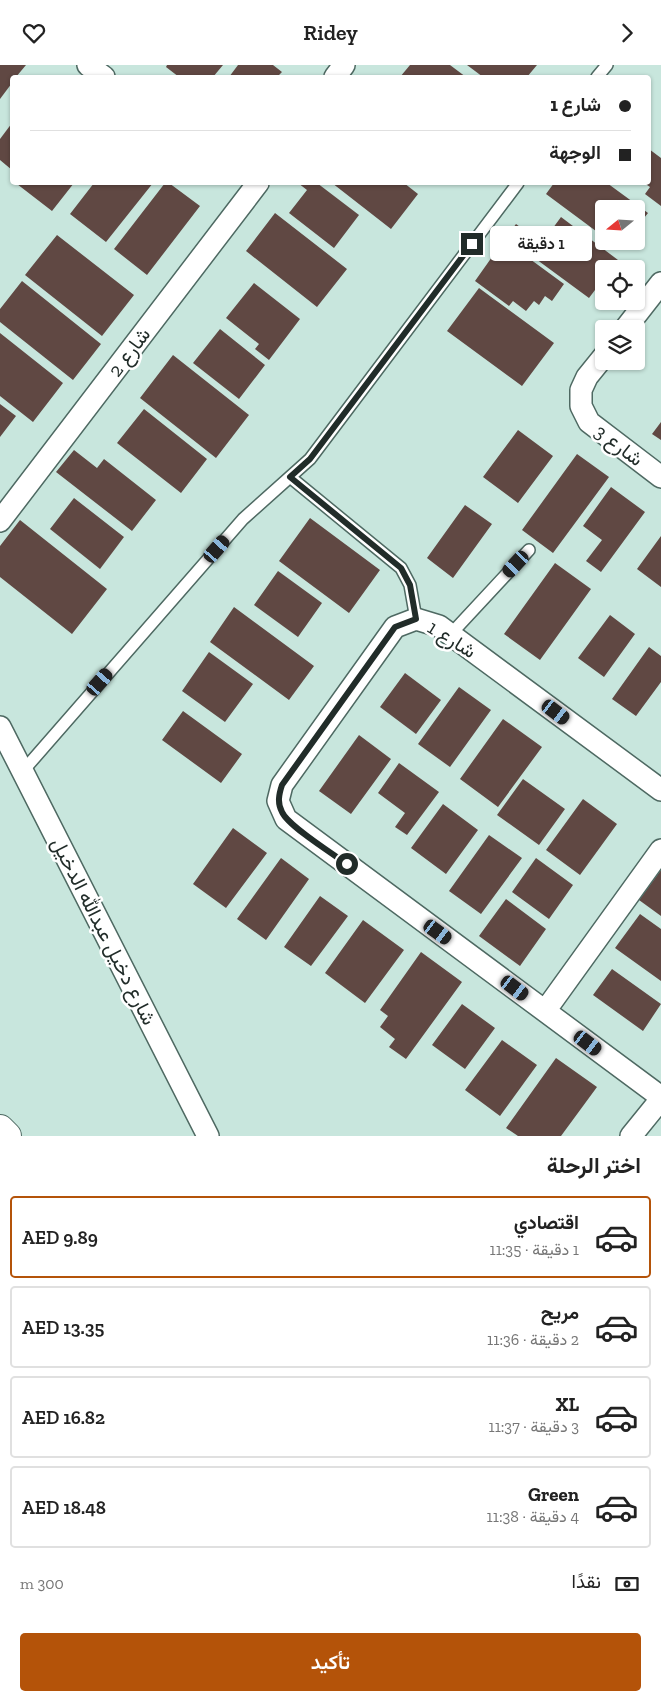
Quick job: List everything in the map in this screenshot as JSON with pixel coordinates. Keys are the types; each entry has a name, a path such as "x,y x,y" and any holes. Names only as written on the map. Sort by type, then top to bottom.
{"highway":[{"path":"0,1129 7,1136"}],"street":[{"path":"88,65 101,75"},
{"name":"شارع 2","path":"0,521 250,186"},
{"path":"632,320 661,283"},
{"name":"شارع 3","path":"595,367 587,377 581,390 582,406 589,422 661,477"},
{"name":"شارع 1","path":"661,790 432,622 416,619 395,627 282,785 279,793 280,807 286,819 661,1098"},
{"name":"شارع دخيل عبدالله الدخيل","path":"0,727 208,1136"},
{"path":"545,1011 661,850"},
{"path":"631,1136 661,1098"}],"lane":[{"path":"599,75 607,65"},
{"path":"23,771 243,519 310,459 516,185"},
{"path":"290,477 401,568 410,585 416,619"},
{"path":"450,635 529,550"}],"building":[{"path":"0,65 26,65 18,75 10,75 10,86 0,99"},
{"path":"167,65 223,65 215,75 176,75 166,67"},
{"path":"238,65 273,65 282,72 279,75 230,75"},
{"path":"410,65 450,65 463,75 402,75"},
{"path":"467,65 537,65 529,75 480,75"},
{"path":"10,126 10,168 0,160 0,139"},
{"path":"651,150 661,158 661,206 645,194 650,187 647,185 651,185"},
{"path":"18,185 72,185 52,211"},
{"path":"92,185 151,185 106,242 70,214"},
{"path":"163,185 172,185 200,206 147,275 114,249"},
{"path":"301,185 320,185 359,215 334,248 289,213 307,190"},
{"path":"335,185 407,185 418,194 391,229"},
{"path":"553,185 610,185 630,200 595,200 595,230 546,194"},
{"path":"275,213 347,269 317,307 246,251"},
{"path":"561,217 595,243 595,250 605,250 618,260 595,260 595,290 589,298 506,237 516,224 542,243"},
{"path":"57,235 134,295 102,336 25,275"},
{"path":"504,240 564,284 552,301 545,296 539,305 534,301 526,311 513,301 509,306 475,281"},
{"path":"22,281 101,344 73,380 0,322 0,309"},
{"path":"254,283 300,319 269,360 255,349 259,344 226,318"},
{"path":"479,288 554,343 522,386 447,331"},
{"path":"220,329 265,365 239,399 193,363"},
{"path":"0,333 63,383 33,422 0,396"},
{"path":"173,355 249,415 216,458 140,398"},
{"path":"0,404 16,416 0,437"},
{"path":"144,409 207,459 181,493 117,443"},
{"path":"661,422 661,440 652,434"},
{"path":"518,430 553,456 518,503 483,477"},
{"path":"74,450 97,468 104,459 156,500 132,531 56,472"},
{"path":"577,454 609,477 553,553 522,530"},
{"path":"611,487 645,512 601,572 586,561 602,540 583,526"},
{"path":"74,498 124,537 100,569 50,529"},
{"path":"465,505 492,524 453,578 427,558"},
{"path":"310,518 380,570 349,613 279,561"},
{"path":"20,520 107,589 72,634 0,577 0,546"},
{"path":"661,536 661,587 637,569"},
{"path":"555,563 591,589 540,660 504,634"},
{"path":"278,571 322,603 298,637 254,605"},
{"path":"234,607 314,666 289,700 210,642"},
{"path":"610,615 635,634 604,677 578,658"},
{"path":"649,647 661,656 661,682 636,716 612,699"},
{"path":"209,652 253,684 225,722 182,691"},
{"path":"405,673 441,700 416,734 380,707"},
{"path":"459,687 491,710 450,767 418,744"},
{"path":"183,711 242,754 221,783 162,740"},
{"path":"503,719 542,747 498,807 460,779"},
{"path":"359,735 391,759 351,814 319,791"},
{"path":"399,763 439,792 407,835 395,827 405,813 378,793"},
{"path":"523,779 565,809 539,845 497,815"},
{"path":"583,799 617,824 580,875 546,850"},
{"path":"443,804 478,830 446,874 411,848"},
{"path":"233,828 267,853 226,908 193,884"},
{"path":"489,835 522,858 481,914 449,891"},
{"path":"281,858 309,879 266,940 237,919"},
{"path":"536,858 573,885 549,919 512,892"},
{"path":"661,870 661,916 639,900"},
{"path":"320,896 348,916 311,966 284,947"},
{"path":"506,899 546,929 520,966 479,936"},
{"path":"640,914 661,929 661,981 615,948"},
{"path":"363,920 404,950 365,1003 325,973"},
{"path":"421,952 462,982 406,1059 389,1047 395,1039 380,1027 388,1016 380,1010"},
{"path":"612,969 661,1004 643,1031 593,995"},
{"path":"462,1004 495,1028 465,1069 432,1045"},
{"path":"502,1040 537,1065 500,1116 465,1090"},
{"path":"556,1058 597,1087 561,1136 518,1136 506,1128"}],"route":[{"path":"347,864 286,819 282,814 278,801 279,793 282,785 395,627 401,623 416,619 410,585 401,568 290,477 310,459 472,244"}]}
